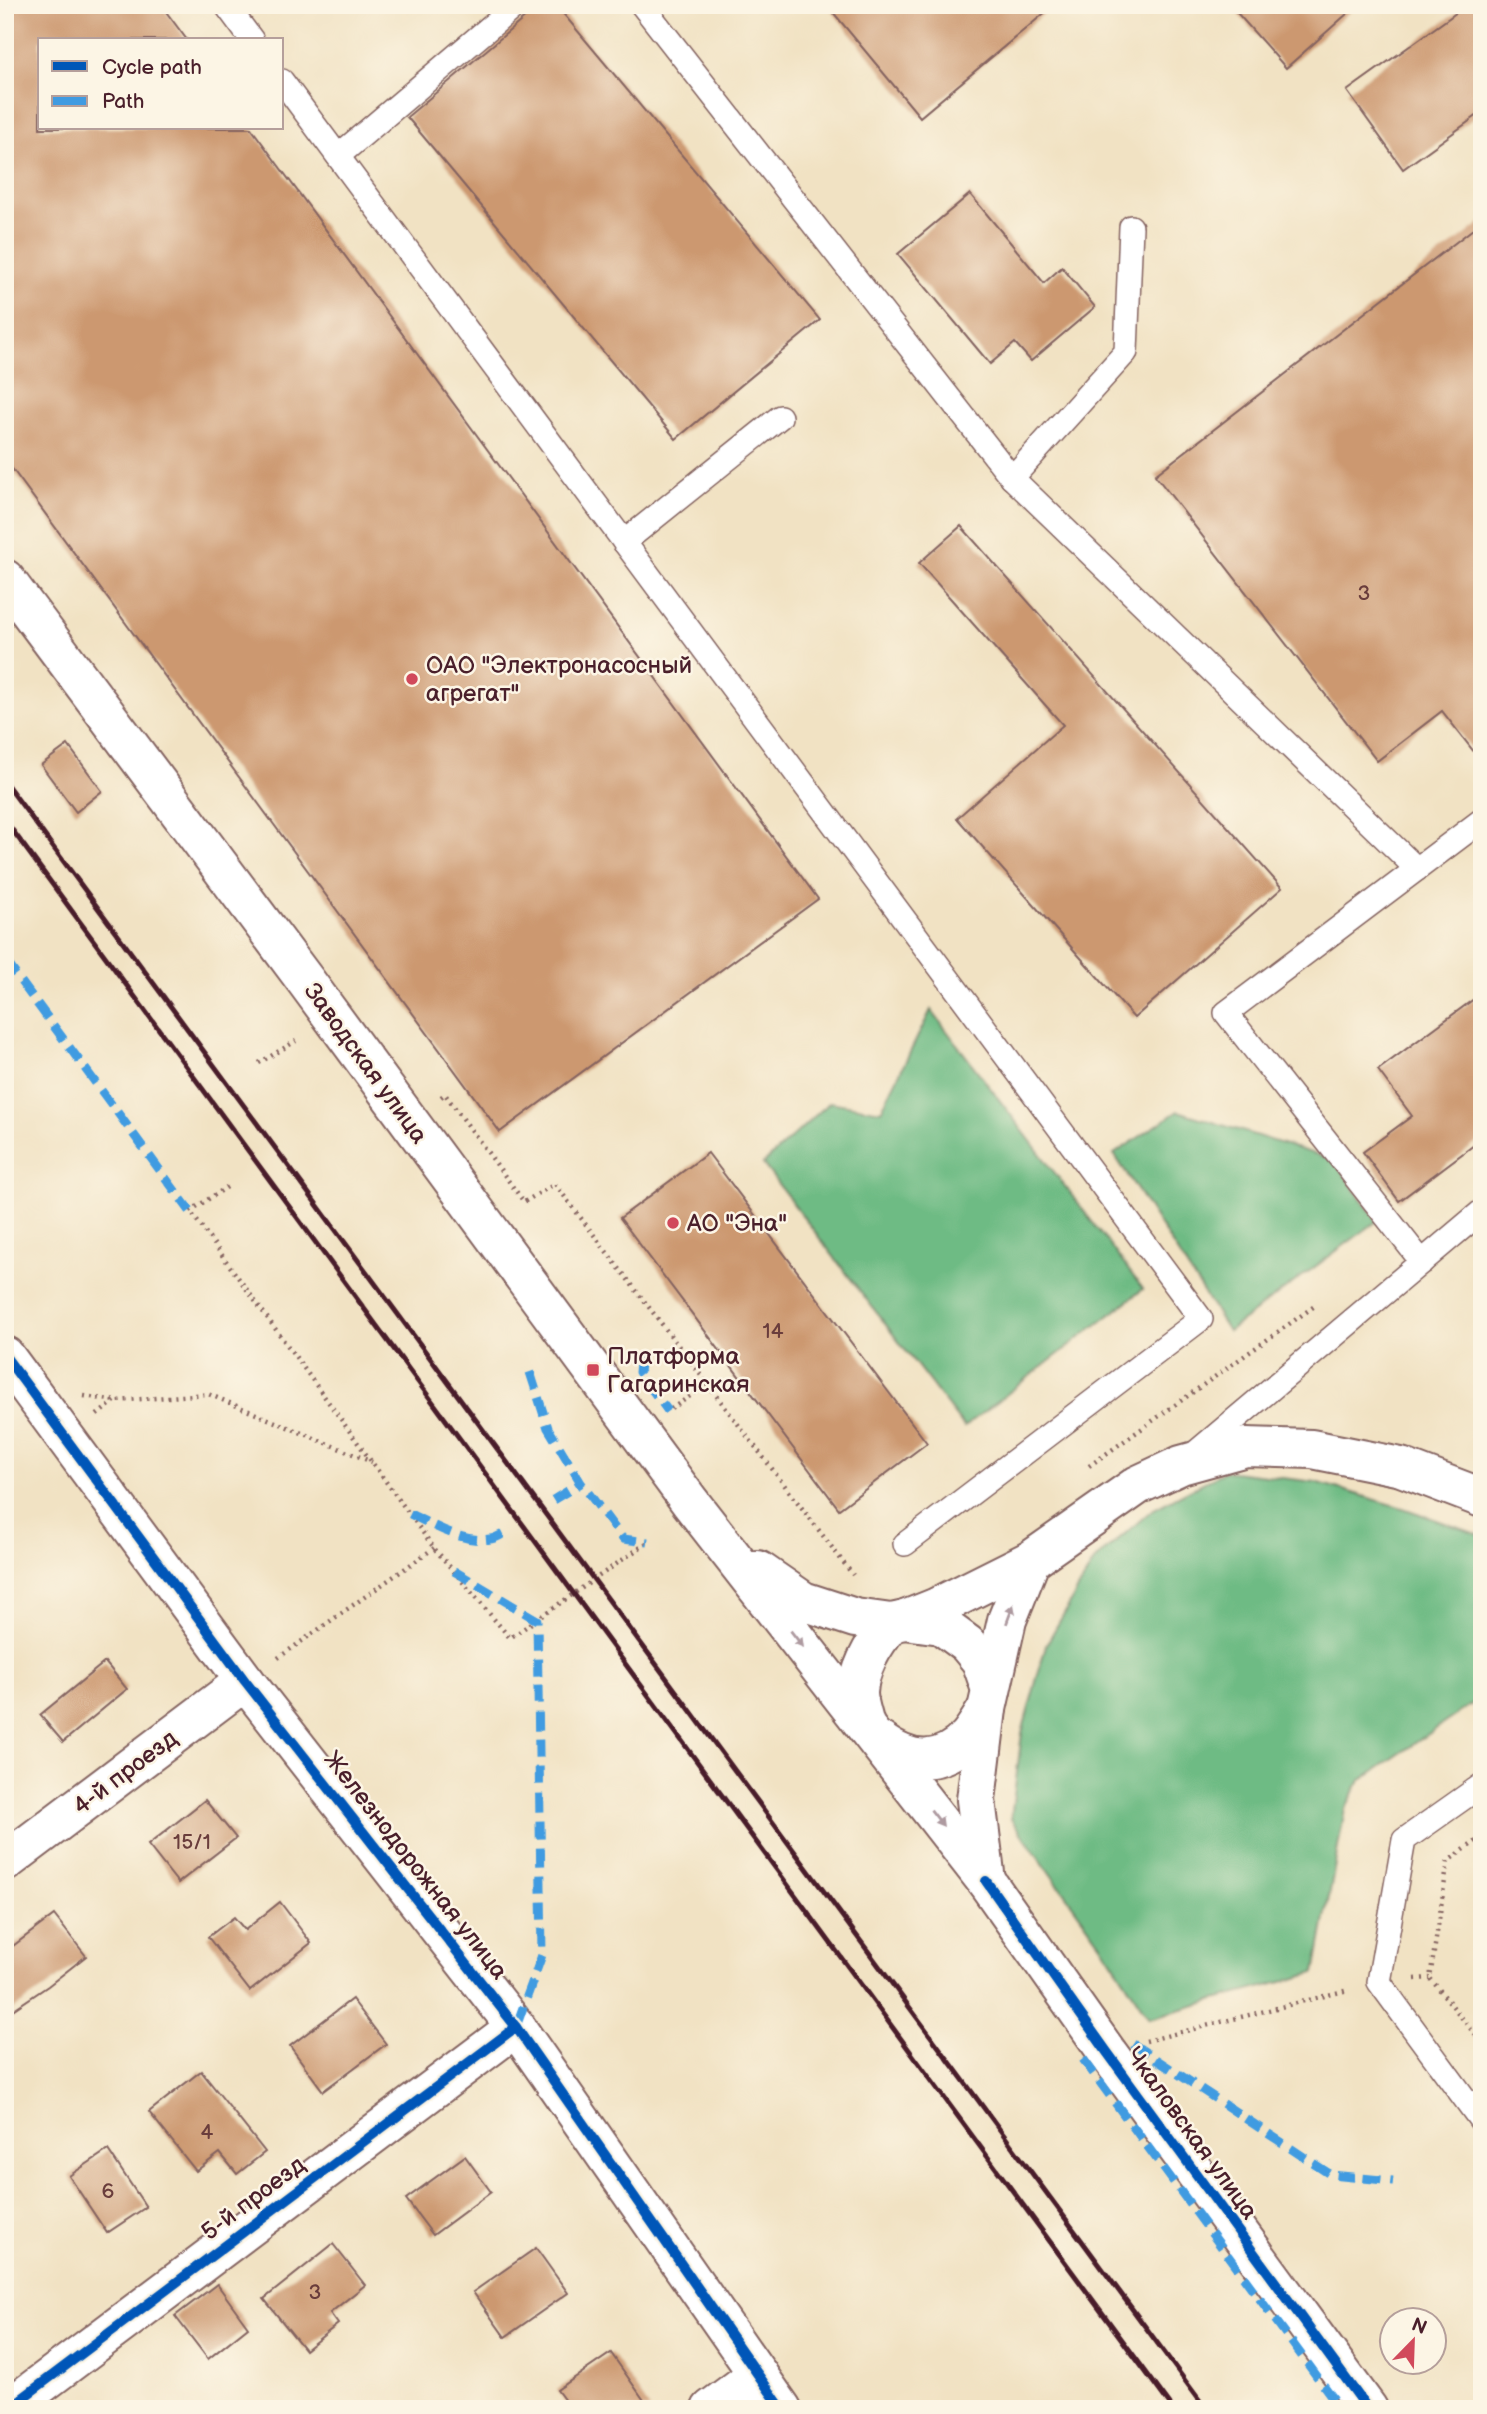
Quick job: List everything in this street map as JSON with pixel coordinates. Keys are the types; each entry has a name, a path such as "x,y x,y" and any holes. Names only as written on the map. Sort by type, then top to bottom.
{"main road":[{"name":"Заводская улица","path":"5,579 725,1547 869,1731"},
{"name":"Железнодорожная улица","path":"5,1356 245,1681 516,2027 782,2409"},
{"path":"725,1547 803,1601 855,1618 898,1622 941,1625 967,1644 981,1661 989,1699 968,1737 945,1754 923,1761 897,1753 869,1731 858,1693 865,1665 876,1640 898,1622 935,1608 1031,1560 1138,1485 1181,1465 1246,1447 1312,1449 1401,1467 1482,1498"},
{"path":"986,1881 976,1800 989,1699 1007,1620 1031,1560"},
{"name":"4-й проезд","path":"5,1862 245,1681"},
{"name":"Чкаловская улица","path":"869,1731 986,1881 1107,2052 1368,2409"},
{"name":"5-й проезд","path":"16,2403 516,2027"},
{"path":"711,2409 758,2374"}],"lane":[{"path":"226,5 251,38"},
{"path":"338,156 516,5"},
{"path":"642,5 1012,478 1417,869"},
{"path":"284,83 1201,1319 905,1544"},
{"path":"1012,478 1126,352 1130,227"},
{"path":"624,542 780,417"},
{"path":"1422,1262 1226,1013 1482,820"},
{"path":"1181,1465 1482,1211"},
{"path":"1482,1785 1404,1840 1379,1982 1482,2122"}],"path":[{"path":"259,1063 296,1041"},
{"path":"438,1098 445,1094 524,1202 555,1184 857,1581"},
{"path":"227,1187 190,1210 435,1548 510,1638 648,1542"},
{"path":"1087,1468 1326,1298"},
{"path":"668,1411 708,1384"},
{"path":"32,1390 116,1401 208,1394 373,1462"},
{"path":"245,1681 435,1548"},
{"path":"1482,1837 1448,1861 1430,1978 1482,2043"},
{"path":"1133,2045 1379,1982 1430,1978"}],"green space":[{"path":"931,1010 1143,1289 964,1427 763,1164 830,1102 881,1111"},
{"path":"1178,1111 1334,1160 1377,1221 1228,1331 1114,1154"},
{"path":"1225,1471 1316,1482 1403,1508 1482,1536 1482,1697 1360,1781 1345,1809 1315,1973 1149,2018 1101,1944 1011,1819 1022,1733 1046,1645 1095,1560 1152,1510"}],"building":[{"name":"ОАО \"Электронасосный агрегат\"","path":"5,5 161,5 186,38 38,38 38,130 252,130 818,899 500,1132 5,459"},
{"path":"540,5 556,5 820,320 676,439 407,117"},
{"path":"827,5 1054,5 920,117"},
{"path":"1230,5 1357,5 1286,68"},
{"path":"1467,5 1482,5 1482,112 1403,169 1347,91"},
{"path":"970,194 1044,283 1062,267 1095,307 1031,361 1015,343 990,364 898,254"},
{"path":"1482,222 1482,762 1442,711 1377,761 1155,475"},
{"path":"961,526 1282,888 1134,1018 957,818 1063,725 919,563"},
{"path":"68,745 102,791 76,812 41,765"},
{"path":"1482,993 1482,1139 1399,1201 1363,1152 1412,1116 1378,1070"},
{"path":"708,1153 927,1443 839,1509 620,1218"},
{"path":"105,1662 127,1689 63,1742 40,1715"},
{"path":"205,1800 236,1838 178,1883 148,1845"},
{"path":"280,1902 311,1943 250,1991 208,1937 234,1917 245,1930"},
{"path":"54,1915 86,1956 5,2015 5,1952"},
{"path":"352,1999 386,2044 323,2091 290,2046"},
{"path":"201,2071 265,2152 237,2174 220,2153 196,2171 149,2112"},
{"path":"108,2150 146,2207 107,2233 69,2176"},
{"path":"465,2156 491,2192 433,2235 406,2199"},
{"path":"333,2244 365,2285 330,2313 338,2324 305,2350 264,2299"},
{"path":"536,2248 568,2293 505,2337 473,2292"},
{"path":"217,2284 248,2327 208,2359 175,2316"},
{"path":"611,2353 650,2409 571,2409 557,2390"}],"railway":[{"path":"5,782 1206,2409"},
{"path":"5,820 1173,2409"}],"marked path":[{"path":"5,960 190,1211"},
{"path":"641,1357 639,1372 668,1411"},
{"path":"530,1372 548,1428 581,1483 623,1539 648,1542"},
{"path":"553,1500 581,1483"},
{"path":"410,1514 470,1539 492,1539 505,1533"},
{"path":"454,1571 537,1620 542,1955 516,2027"},
{"path":"1133,2044 1331,2175 1393,2181"},
{"path":"1083,2059 1341,2409"}],"cycle path":[{"path":"5,1356 245,1681 516,2027 782,2409"},
{"path":"986,1881 1107,2052 1368,2409"},
{"path":"16,2403 516,2027"}],"place":[{"name":"ОАО \"Электронасосный агрегат\"","path":"412,679"},
{"name":"АО \"Эна\"","path":"673,1223"},
{"name":"Платформа Гагаринская","path":"593,1370"}]}
